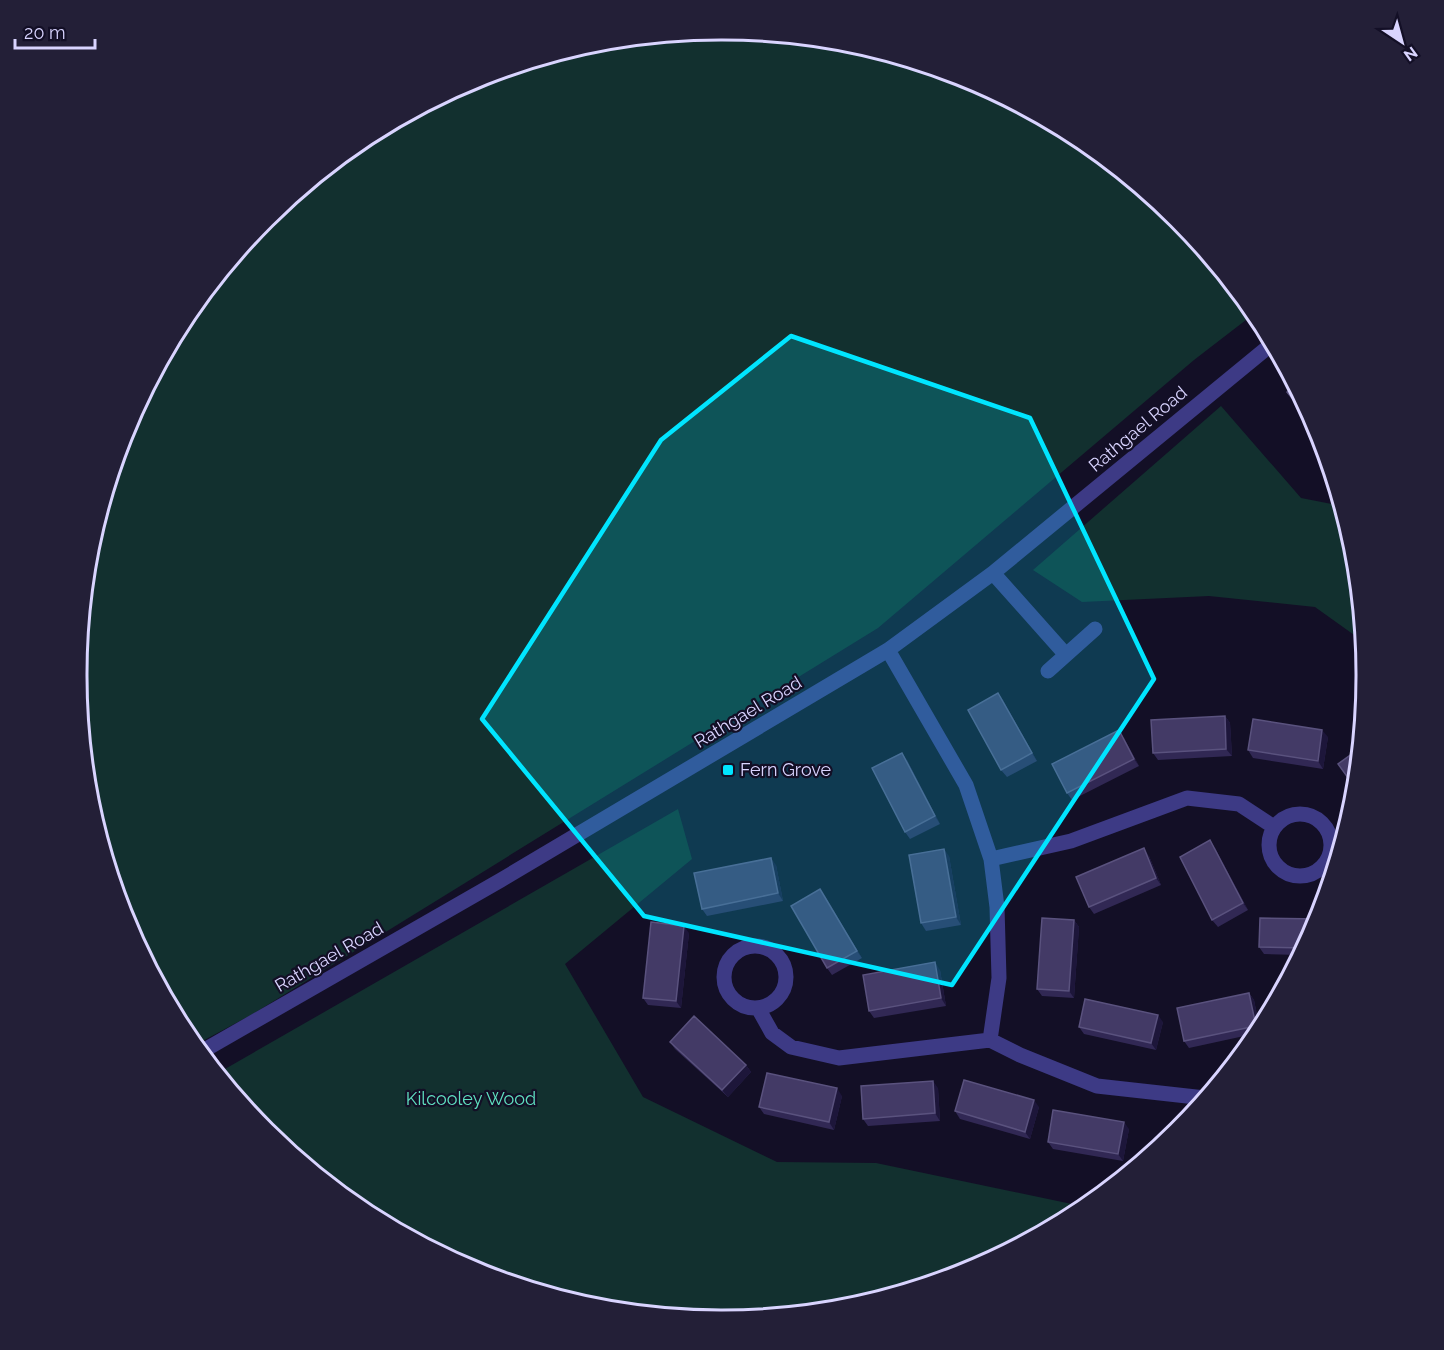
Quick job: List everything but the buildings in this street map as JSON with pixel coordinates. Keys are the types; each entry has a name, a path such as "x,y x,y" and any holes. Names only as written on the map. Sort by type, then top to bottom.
{"street":[{"name":"Rathgael Road","path":"209,1048 501,880 888,650 993,573 1265,348"},
{"path":"993,573 1066,655"},
{"path":"1048,671 1095,629"},
{"path":"888,650 966,785 991,860 997,907 999,978 990,1040"},
{"path":"991,860 1071,840 1187,798 1239,804 1274,827"},
{"path":"1290,815 1311,816 1327,829 1330,839 1327,859 1312,873 1293,875 1284,871 1271,856 1270,837 1274,827 1290,815"},
{"path":"758,1008 768,1006 783,992 786,972 776,954 766,949 746,948 730,960 724,979 732,998 739,1004 758,1008 772,1033 791,1047 839,1058 990,1040 1020,1055 1096,1086 1195,1097"}],"highlighted area":[{"path":"791,336 1030,418 1154,679 952,985 644,916 482,719 661,440"}],"green space":[{"path":"722,40 805,46 846,53 926,74 965,89 1003,106 1075,147 1140,198 1171,226 1199,257 1248,319 1194,360 878,628 251,1015 203,1040 153,956 121,879 109,839 93,758 87,675 93,592 109,511 121,471 153,394 194,322 245,257 273,226 304,198 369,147 441,106 479,89 518,74 598,53 639,46"},
{"path":"1221,406 1301,498 1333,504 1351,592 1355,636 1315,607 1209,596 1082,602 1033,570"},
{"name":"Kilcooley Wood","path":"678,809 692,859 565,964 643,1097 777,1162 876,1163 1073,1204 1003,1244 926,1276 886,1288 805,1304 763,1308 722,1310 639,1304 558,1288 518,1276 441,1244 405,1224 369,1203 304,1152 273,1124 225,1069"}],"place":[{"name":"Fern Grove","path":"728,770"}]}
